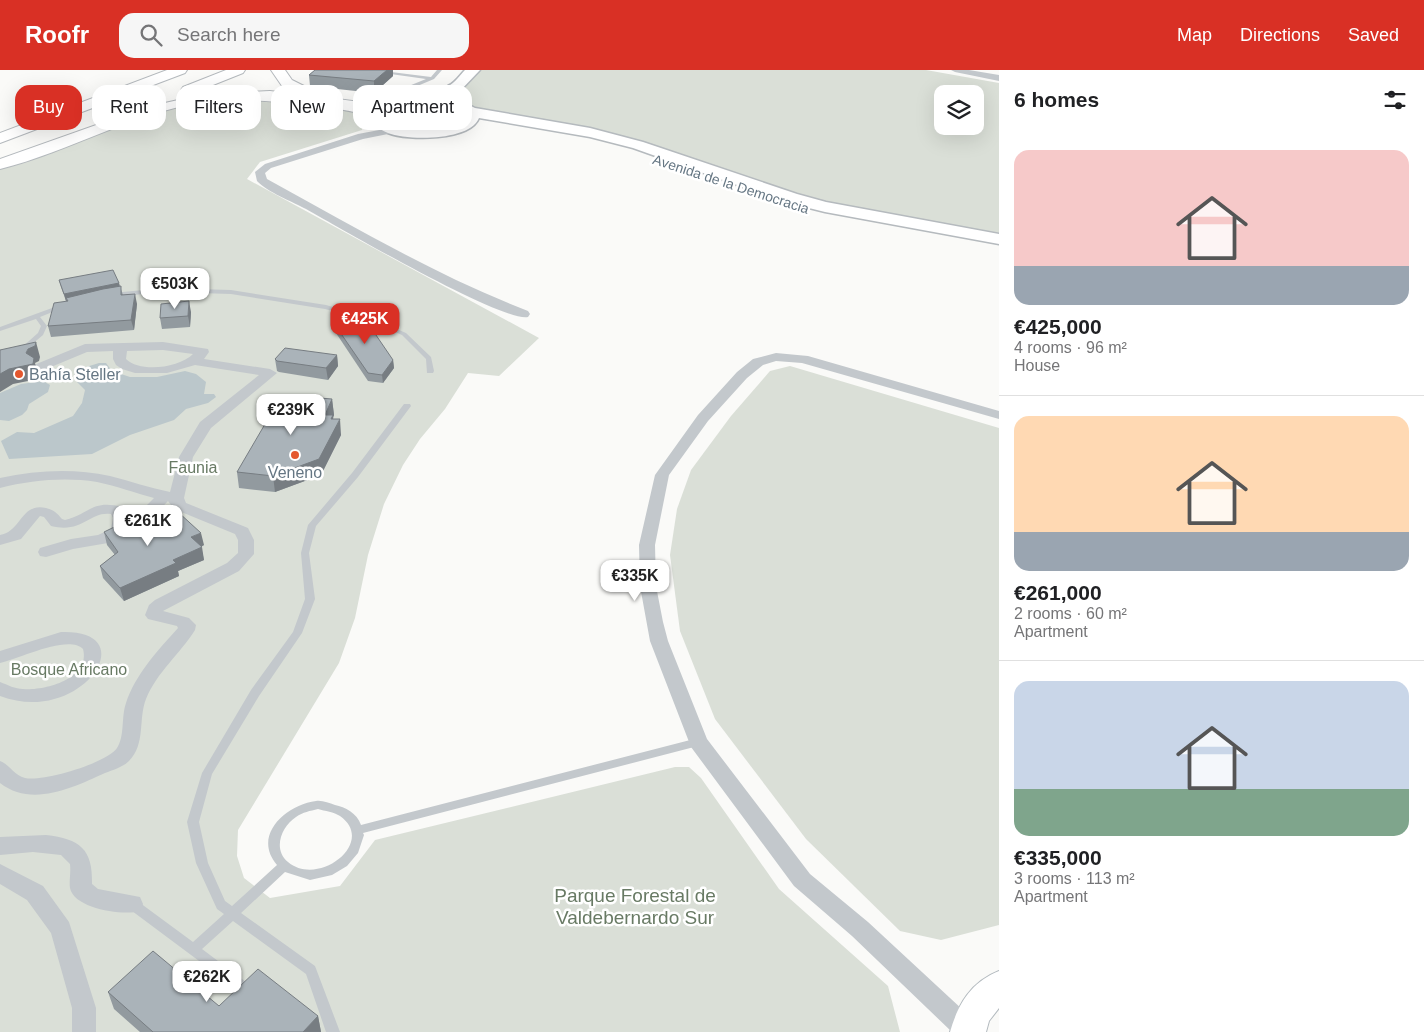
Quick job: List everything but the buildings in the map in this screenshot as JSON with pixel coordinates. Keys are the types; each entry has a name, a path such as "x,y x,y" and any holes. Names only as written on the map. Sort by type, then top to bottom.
{"highway":[{"path":"82,103 162,70"},
{"path":"82,106 180,70"},
{"path":"0,154 214,70"},
{"path":"0,164 238,70"},
{"path":"278,70 280,78 285,83 311,95 353,102"},
{"path":"0,164 152,110 205,98 270,95 353,106"},
{"path":"0,138 21,130"}],"main road":[{"path":"458,85 473,70"},
{"name":"Avenida de la Democracia","path":"472,115 590,133 638,145 782,195 825,207 999,239"},
{"name":"Avenida de la Democracia","path":"472,116 582,138 665,161 779,203 872,224 999,247"},
{"path":"395,130 432,133 450,130"}],"street":[{"path":"955,70 999,78"},
{"path":"361,136 367,130"},
{"path":"395,130 361,136 268,166 260,172 262,180 361,236 489,301 524,314"},
{"path":"39,368 85,348 163,346 203,352 194,361"},
{"path":"46,552 71,544 102,539 118,532 142,519 170,497 186,457 205,425 270,373 194,361 153,370 134,369 120,362 118,357 121,347"},
{"path":"999,415 803,359 776,357 758,362 742,375 703,418 662,475 647,545 648,586 659,641 698,742 802,880 860,929 968,1031 972,1016 980,1003 999,987"},
{"path":"0,483 19,478 65,476 111,481 156,496 170,497 179,506 242,531 246,540 246,554 233,567 154,609 154,615 183,622 187,625 186,630 155,667 136,700 133,727 126,750 121,756 84,775 58,784 32,787 10,780 0,769"},
{"path":"0,540 20,532 26,519 37,512 50,514 57,523 66,525 72,524 89,512 109,508 117,510 121,518 118,532"},
{"path":"0,657 22,652 50,641 70,638 86,641 94,653 90,669 79,680 53,693 31,696 14,694 0,689"},
{"path":"0,846 57,844 68,848 76,855 81,864 81,888 92,898 132,904"},
{"path":"0,873 35,893 62,929 84,1008 84,1032"}],"lane":[{"path":"364,70 432,78"},
{"path":"414,85 432,78 440,70"},
{"path":"104,296 165,290 199,290 231,292 326,307 369,319 404,334 429,358 430,370"},
{"path":"0,329 67,305"},
{"path":"18,351 35,341 41,334 44,326 38,318 33,316"},
{"path":"333,1032 311,970 221,905 202,864 193,822 207,772 255,693 297,633 310,599 305,553 312,525 355,475 407,406"},
{"path":"358,830 698,742"},
{"path":"318,805 332,806 344,811 353,820 358,830 357,846 350,858 339,867 325,873 310,875 296,873 284,866 276,857 272,846 278,828 291,814 304,808 318,805"},
{"path":"193,950 284,866"},
{"path":"132,904 242,986"}],"green space":[{"path":"481,70 926,70 999,83 999,235 823,202 767,186 696,159 633,140 498,114 472,106 472,85 465,85"},
{"name":"Faunia","path":"261,97 271,97 271,130 343,130 343,109 353,111 353,130 362,130 260,162 247,179 539,338 499,376 468,373 445,409 420,439 403,465 384,504 368,555 355,618 339,663 238,830 237,856 244,878 270,898 340,886 375,840 675,767 689,767 701,778 779,889 888,986 900,1032 0,1032 0,169 104,130 166,130 166,109 176,107 176,130 261,130"},
{"path":"790,366 999,428 999,925 941,940 900,931 806,839 715,719 680,631 670,555 677,509 691,470 731,416 770,371"}],"shaded area":[{"path":"106,363 112,371 130,377 157,377 185,371 196,374 206,382 204,394 214,394 216,397 208,403 186,409 174,420 130,435 92,454 9,459 1,441 17,432 34,433 73,416 82,403 85,390 77,382 82,381 81,377 76,380 74,378 75,373 83,368"},
{"path":"43,381 50,385 48,392 29,404 27,410 22,415 9,421 0,420 0,393 21,384"}],"place":[{"name":"Bahía Steller","path":"19,374"},
{"name":"Veneno","path":"295,455"}],"park label":[{"name":"Bosque Africano","path":"69,669"},
{"name":"Parque Forestal de Valdebernardo Sur","path":"635,906"}]}
